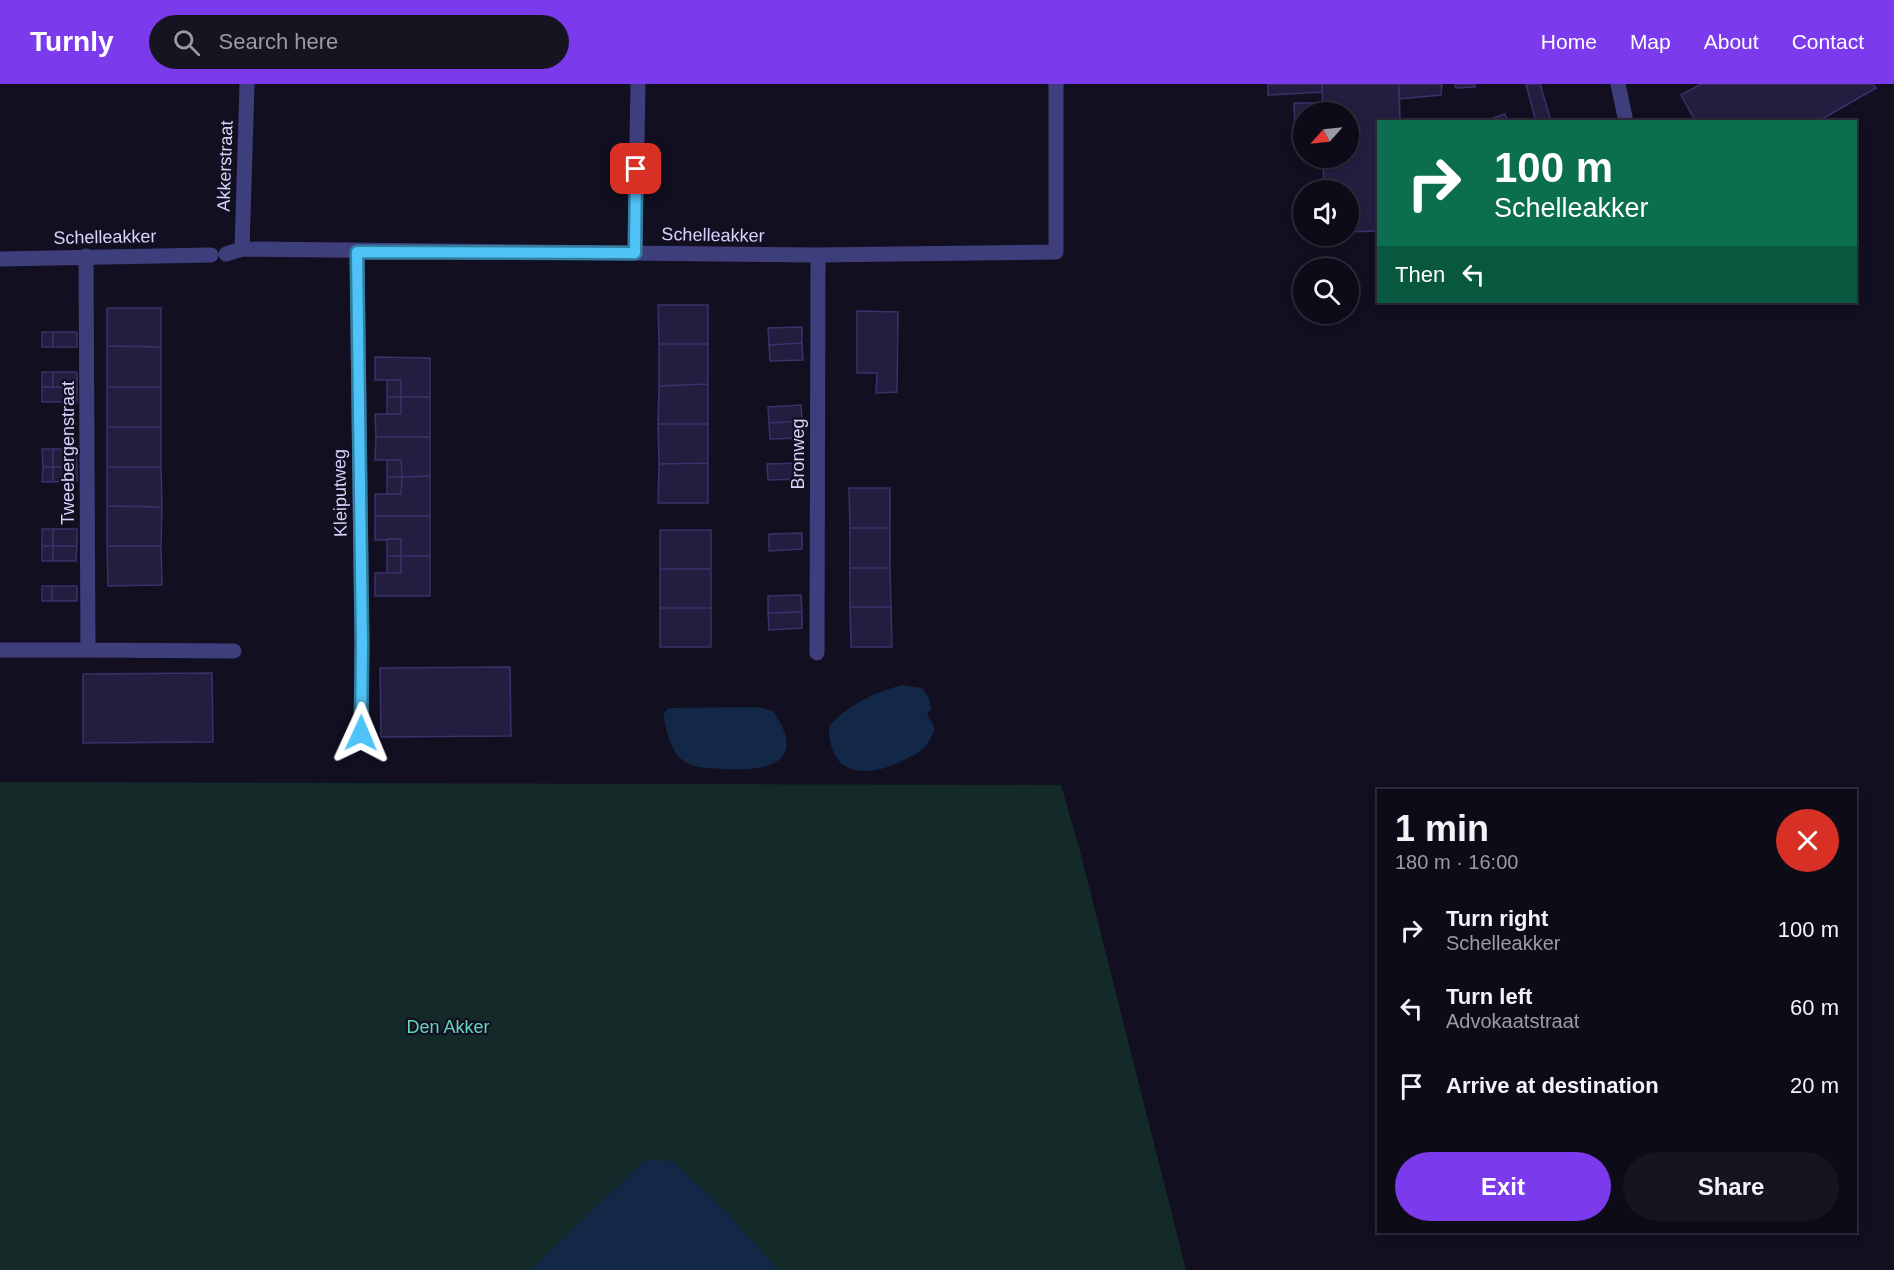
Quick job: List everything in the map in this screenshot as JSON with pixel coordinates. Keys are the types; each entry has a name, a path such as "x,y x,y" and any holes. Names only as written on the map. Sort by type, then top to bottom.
{"street":[{"name":"Akkerstraat","path":"242,249 247,84"},
{"path":"635,253 638,84"},
{"name":"Schelleakker","path":"0,259 219,254 242,249 357,252 818,255 1056,252 1056,84"},
{"path":"1618,84 1626,120"},
{"name":"Kleiputweg","path":"357,252 361,733"},
{"name":"Bronweg","path":"817,652 818,255"},
{"name":"Tweebergenstraat","path":"86,256 88,650"},
{"path":"0,650 234,651"}],"green space":[{"name":"Den Akker","path":"0,782 1061,785 1080,851 1186,1270 0,1270"}],"water":[{"path":"902,685 922,688 929,698 931,710 927,713 935,729 926,746 902,761 875,770 852,769 842,764 835,756 829,727 844,712 862,700"},
{"path":"757,707 773,711 783,728 787,742 785,752 779,760 756,768 708,768 685,762 671,744 664,718 664,713 669,708"},
{"path":"645,1160 673,1161 731,1217 778,1270 530,1270"}],"building":[{"path":"1268,84 1322,84 1322,92 1268,95"},
{"path":"1322,84 1399,84 1400,120 1377,120 1377,231 1359,232 1359,180 1324,180 1323,168 1359,168 1359,102 1323,102"},
{"path":"1399,84 1442,84 1441,95 1399,99"},
{"path":"1455,84 1475,84 1475,87 1456,88"},
{"path":"1526,84 1540,84 1551,120 1535,120"},
{"path":"1701,84 1873,84 1876,88 1820,120 1695,120 1681,95"},
{"path":"1505,114 1507,120 1494,120 1493,118"},
{"path":"658,305 708,305 708,344 659,344"},
{"path":"107,308 161,308 161,347 107,346"},
{"path":"857,311 898,312 897,392 876,393 877,373 857,373"},
{"path":"802,327 802,343 769,345 768,328"},
{"path":"42,332 53,332 53,347 42,347"},
{"path":"53,332 77,332 77,347 53,347"},
{"path":"802,343 803,360 770,361 769,345"},
{"path":"659,344 708,344 708,384 659,386"},
{"path":"107,346 161,347 161,387 107,387"},
{"path":"375,357 430,358 430,397 401,397 401,380 375,380"},
{"path":"42,372 53,372 53,387 42,387"},
{"path":"53,372 77,372 77,387 53,387"},
{"path":"387,380 401,380 401,397 387,397"},
{"path":"708,384 708,424 658,424 659,386"},
{"path":"42,387 77,387 77,402 42,402"},
{"path":"107,387 161,387 161,427 107,427"},
{"path":"387,397 401,397 401,414 387,414"},
{"path":"401,397 430,397 430,437 376,437 375,414 401,414"},
{"path":"801,405 802,421 769,423 768,407"},
{"path":"802,421 802,438 770,439 769,423"},
{"path":"658,424 708,424 708,463 659,464"},
{"path":"107,427 161,427 161,467 107,467"},
{"path":"376,437 430,437 430,476 402,477 401,460 375,460"},
{"path":"42,449 53,449 53,467 43,467"},
{"path":"53,449 76,449 77,467 53,467"},
{"path":"387,460 401,460 402,477 387,477"},
{"path":"708,463 708,503 658,503 659,464"},
{"path":"800,463 801,479 768,480 767,464"},
{"path":"43,467 53,467 53,482 42,482"},
{"path":"53,467 77,467 77,481 53,482"},
{"path":"107,467 161,467 162,507 107,506"},
{"path":"430,476 430,516 375,516 375,494 401,494 402,477"},
{"path":"387,477 402,477 401,494 387,494"},
{"path":"849,488 890,488 890,528 850,528"},
{"path":"107,506 162,507 161,546 107,546"},
{"path":"375,516 430,516 430,556 401,556 401,539 375,540"},
{"path":"850,528 890,528 890,568 850,568"},
{"path":"42,529 53,529 53,546 42,546"},
{"path":"53,529 77,529 77,546 53,546"},
{"path":"660,530 711,530 711,569 660,569"},
{"path":"802,533 802,549 769,551 769,534"},
{"path":"387,539 401,539 401,556 387,556"},
{"path":"42,546 53,546 53,561 42,561"},
{"path":"53,546 77,546 76,561 53,561"},
{"path":"107,546 161,546 162,585 108,586"},
{"path":"387,556 401,556 401,573 387,573"},
{"path":"401,556 430,556 430,596 375,596 375,573 401,573"},
{"path":"850,568 890,568 891,607 850,607"},
{"path":"660,569 711,569 711,608 660,608"},
{"path":"42,586 52,586 52,601 42,601"},
{"path":"52,586 77,586 77,601 52,601"},
{"path":"801,595 802,612 768,613 768,596"},
{"path":"850,607 891,607 892,647 851,647"},
{"path":"660,608 711,608 711,647 660,647"},
{"path":"802,612 802,628 769,630 768,613"},
{"path":"510,667 511,736 381,737 380,668"},
{"path":"212,673 213,742 83,743 83,674"}],"route":[{"path":"361,733 357,252 635,253 636,169"}]}
